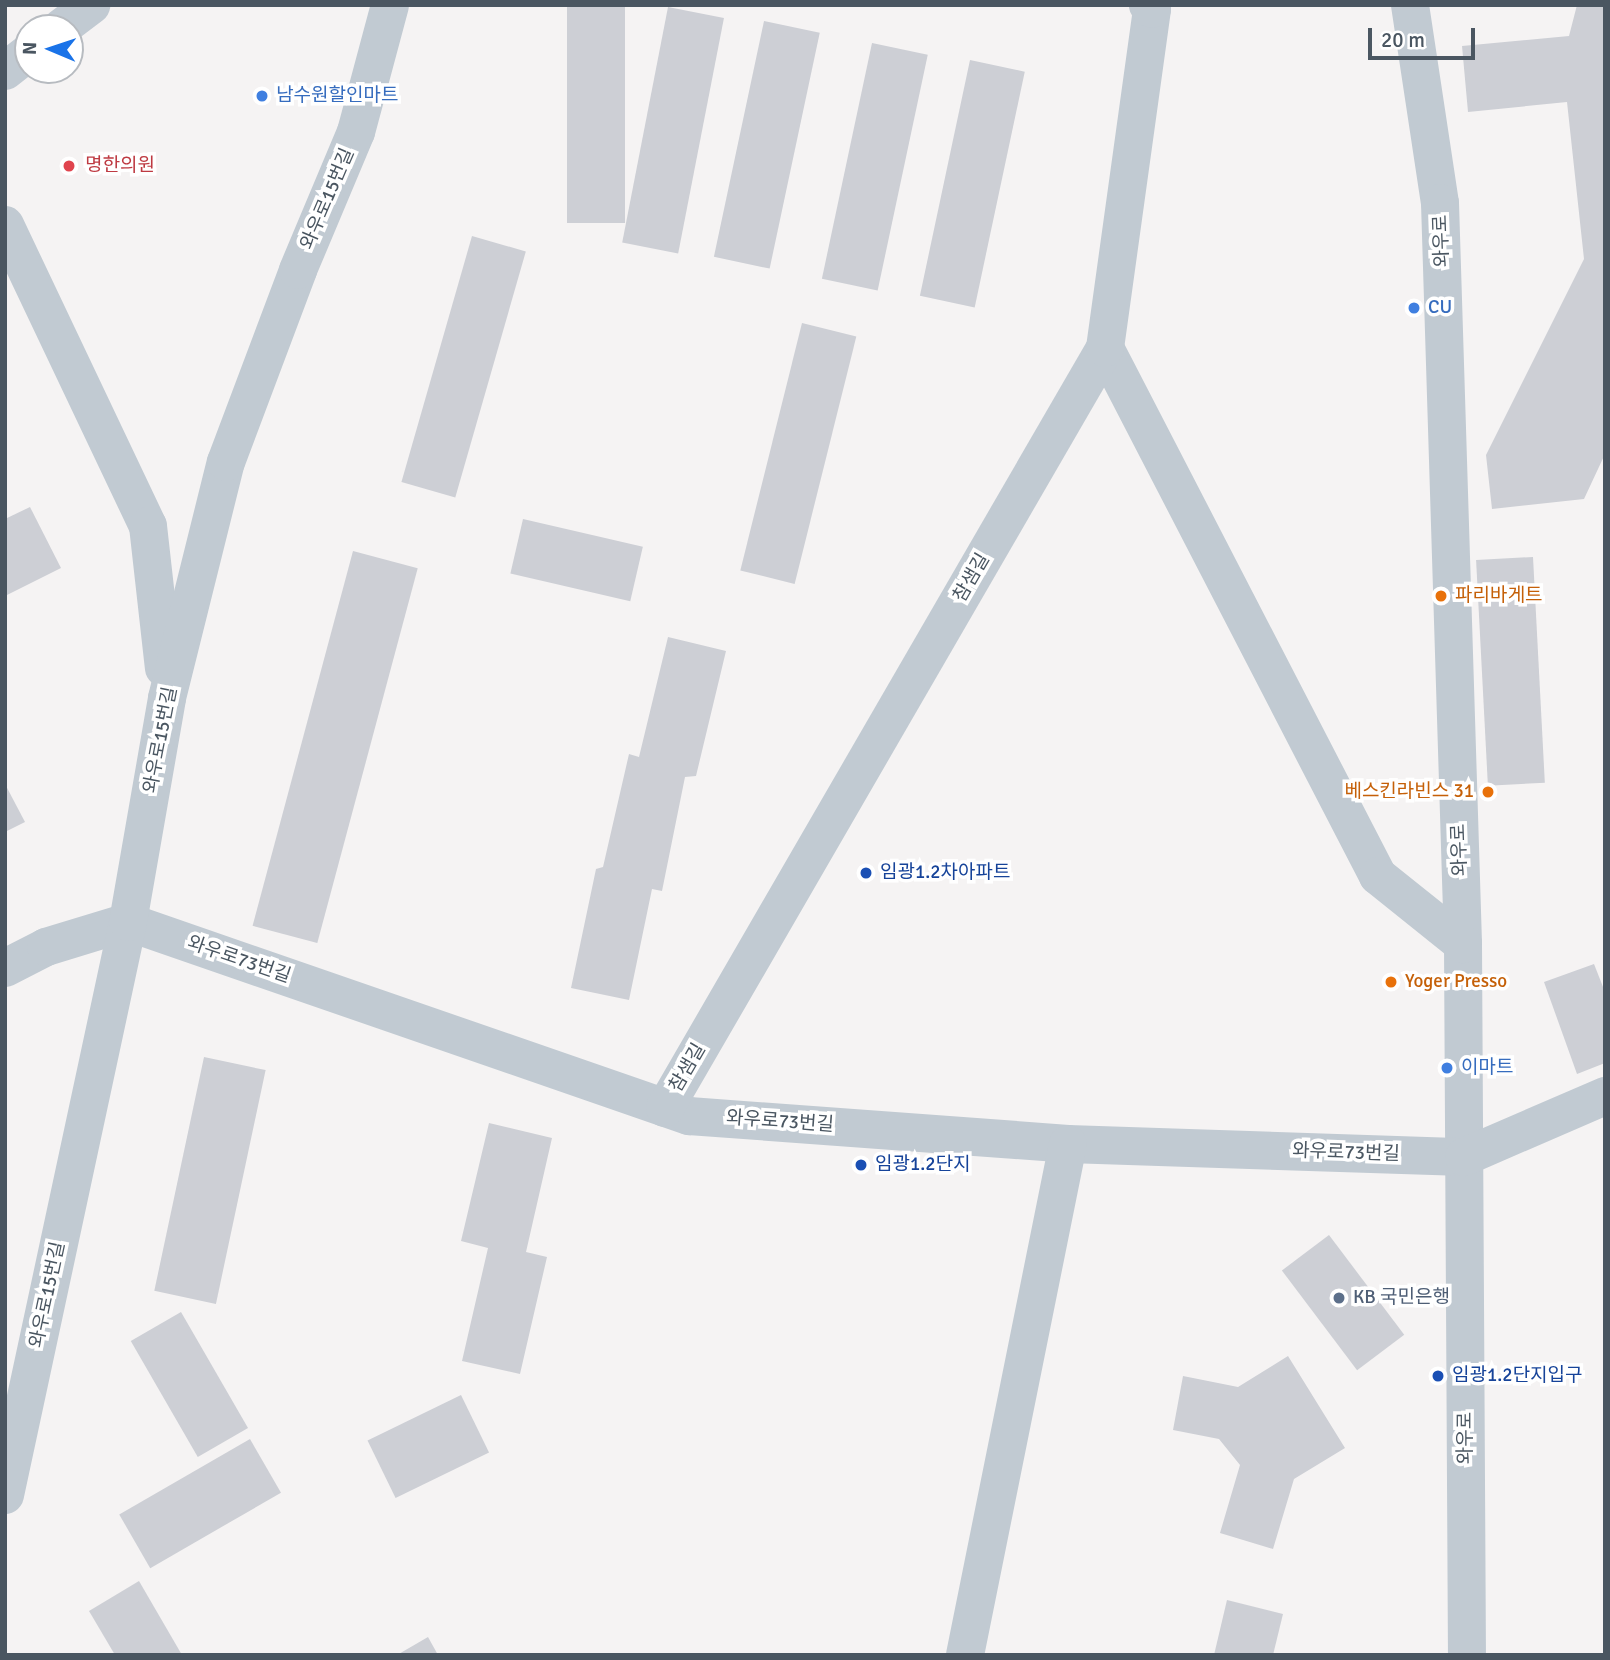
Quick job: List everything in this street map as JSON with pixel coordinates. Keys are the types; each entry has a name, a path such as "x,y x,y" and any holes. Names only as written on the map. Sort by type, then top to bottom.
{"street":[{"name":"와우로15번길","path":"5,1495 128,922 167,698 226,462 298,270 356,132 390,5"},
{"name":"참샘길","path":"666,1108 1105,348 1152,9 1148,5"},
{"name":"와우로","path":"1410,5 1440,203 1463,944 1467,1655"},
{"path":"5,225 148,526 167,698"},
{"path":"1105,348 1378,876 1463,944"},
{"path":"5,968 46,947 128,922"},
{"name":"와우로73번길","path":"128,922 689,1116 1068,1143 1464,1157"},
{"path":"1464,1157 1605,1096"},
{"path":"965,1655 1068,1143"}],"building":[{"path":"567,5 625,5 625,223 567,223"},
{"path":"1577,5 1605,5 1605,454 1584,499 1492,509 1486,455 1584,259 1567,102 1468,112 1462,46 1569,36"},
{"path":"668,7 724,18 678,253 622,243"},
{"path":"764,21 820,33 770,269 714,257"},
{"path":"872,43 928,55 878,291 822,279"},
{"path":"970,60 1025,72 975,307 920,296"},
{"path":"472,236 526,251 455,498 401,482"},
{"path":"802,323 856,337 795,584 740,570"},
{"path":"30,507 61,568 5,596 5,519"},
{"path":"523,519 643,547 630,601 510,574"},
{"path":"353,551 418,568 317,943 253,926"},
{"path":"1533,557 1545,783 1488,786 1476,560"},
{"path":"668,637 726,651 696,776 685,777 662,891 652,889 629,1000 571,988 596,869 603,867 629,754 639,757"},
{"path":"5,784 25,822 5,832"},
{"path":"1594,964 1605,992 1605,1063 1577,1074 1544,982"},
{"path":"204,1057 266,1070 216,1304 154,1291"},
{"path":"489,1123 552,1138 526,1252 547,1257 520,1374 462,1361 488,1248 461,1241"},
{"path":"1329,1235 1404,1335 1357,1370 1282,1271"},
{"path":"181,1312 248,1428 198,1457 131,1341"},
{"path":"1288,1356 1345,1448 1294,1479 1273,1549 1220,1533 1240,1465 1219,1439 1173,1430 1183,1376 1238,1387"},
{"path":"461,1395 489,1453 396,1498 368,1441"},
{"path":"250,1439 281,1493 150,1568 119,1514"},
{"path":"139,1581 182,1655 115,1655 89,1611"},
{"path":"1227,1600 1283,1614 1273,1655 1214,1655"},
{"path":"428,1637 438,1655 397,1655"}],"place":[{"name":"남수원할인마트","path":"262,96"},
{"name":"명한의원","path":"69,166"},
{"name":"CU","path":"1414,308"},
{"name":"파리바게트","path":"1441,596"},
{"name":"베스킨라빈스 31","path":"1488,792"},
{"name":"임광1.2차아파트","path":"866,873"},
{"name":"Yoger Presso","path":"1391,982"},
{"name":"이마트","path":"1447,1068"},
{"name":"임광1.2단지","path":"861,1165"},
{"name":"KB 국민은행","path":"1339,1298"},
{"name":"임광1.2단지입구","path":"1438,1376"}]}
